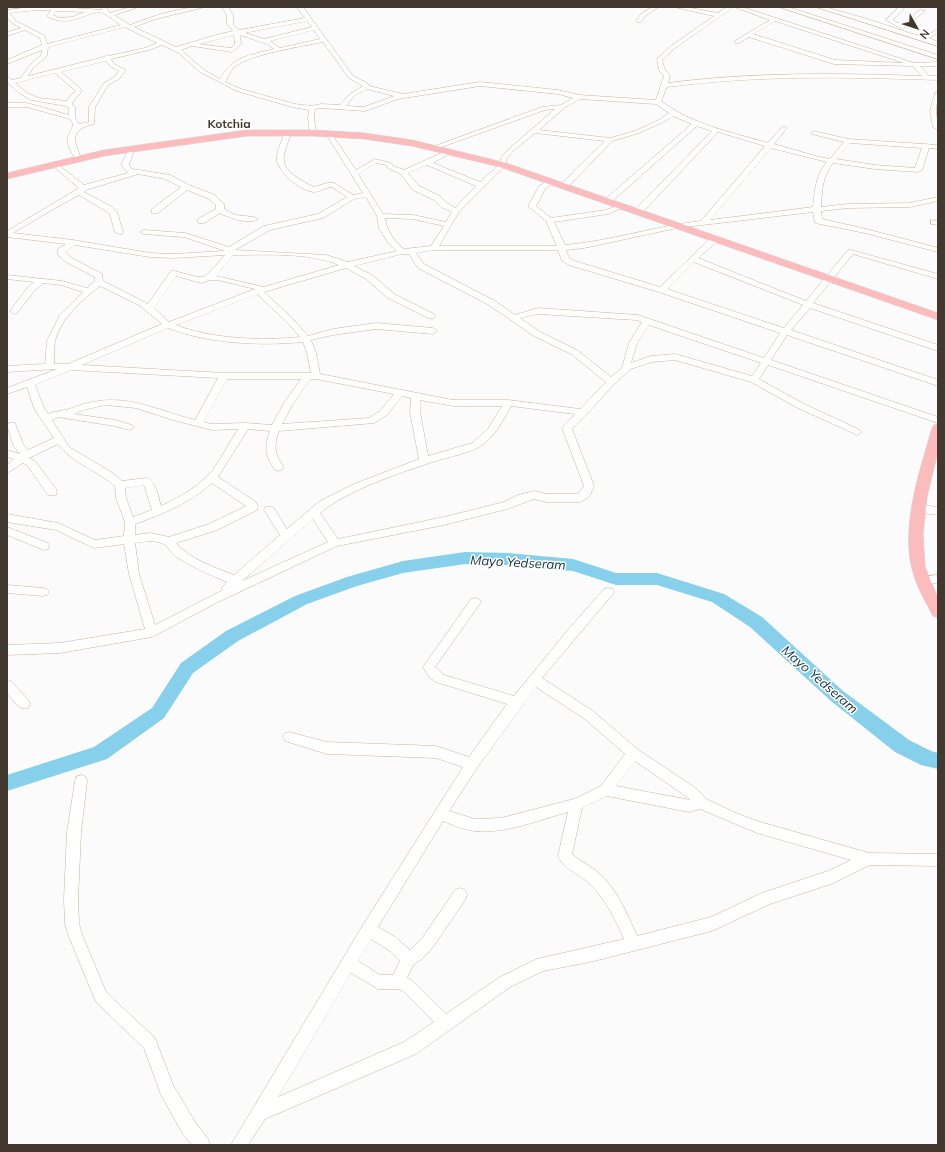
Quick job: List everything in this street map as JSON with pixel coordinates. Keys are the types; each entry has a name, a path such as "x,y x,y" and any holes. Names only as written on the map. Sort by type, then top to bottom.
{"main road":[{"path":"7,176 104,153 247,133 313,133 389,139 450,151 503,164 938,316"},
{"path":"938,428 919,509 916,546 918,567 938,612"}],"street":[{"path":"7,14 37,8 106,11 136,7"},
{"path":"7,61 46,46 127,26 185,9 202,7"},
{"path":"225,7 230,15 230,24 238,32 264,41 280,50"},
{"path":"300,7 352,77 365,84 366,87 402,96"},
{"path":"639,21 643,15 656,7"},
{"path":"677,7 718,15"},
{"path":"658,102 667,76 662,70 659,60 667,51 731,7"},
{"path":"736,7 850,42 913,64 927,77"},
{"path":"782,7 938,57"},
{"path":"819,7 862,19 914,37 924,39 938,31"},
{"path":"902,7 889,20 924,39 938,44"},
{"path":"56,8 50,16 55,17 58,20 73,19 93,11"},
{"path":"106,11 127,26 176,49 202,71 222,82 239,90 275,102 312,108 321,106 365,109 402,96 480,84 558,92 579,97 616,98 658,102 673,113 696,124 832,162 918,170 926,147"},
{"path":"902,28 922,11"},
{"path":"7,14 18,24 43,37 46,46 44,56 30,67 22,79"},
{"path":"176,49 218,36 308,19"},
{"path":"737,42 775,19"},
{"path":"7,24 18,24"},
{"path":"7,34 25,28"},
{"path":"264,41 315,28"},
{"path":"190,45 232,50 238,44 238,32"},
{"path":"850,42 866,34"},
{"path":"749,35 835,63 938,64"},
{"path":"222,82 231,66 239,61 324,40"},
{"path":"9,83 107,57 146,49 162,43"},
{"path":"75,130 82,125 92,123 92,107 106,84 117,78 123,70 112,65 107,57"},
{"path":"16,58 30,58 37,61 42,66 54,71 77,88 78,92 73,96 69,104"},
{"path":"812,75 814,72 827,68 835,63"},
{"path":"835,63 847,76"},
{"path":"665,84 781,75 938,78"},
{"path":"9,83 38,100 69,104 72,107 72,118"},
{"path":"341,108 352,95 366,87"},
{"path":"938,93 933,111 936,127 938,128"},
{"path":"434,248 456,211 503,164 504,158 532,131 562,107 579,97"},
{"path":"7,105 27,105 72,118 76,124 75,130 71,137 71,142 78,158"},
{"path":"434,148 544,108 562,107"},
{"path":"312,108 311,118 313,133"},
{"path":"532,131 610,140 637,132 661,121 673,113"},
{"path":"607,201 696,124"},
{"path":"702,224 784,128"},
{"path":"638,212 717,129"},
{"path":"814,133 848,141 938,147"},
{"path":"287,134 280,155 281,164 288,174 311,190 316,190 334,184 352,197"},
{"path":"329,134 381,216 383,228 391,241 402,252"},
{"path":"564,186 610,140"},
{"path":"848,141 823,172 819,181 817,209 818,221 860,229 938,250"},
{"path":"131,150 125,165 130,172 167,177 186,187 212,197 220,204 220,210"},
{"path":"404,172 427,163 450,151"},
{"path":"355,173 376,161 389,164 390,167 404,172 416,188 437,198 444,205 456,211"},
{"path":"427,163 481,185"},
{"path":"54,164 81,190 114,214 119,232"},
{"path":"7,235 47,209 81,190 135,173"},
{"path":"552,182 542,188 532,206 549,220 562,248 565,259 572,263 662,290 938,383"},
{"path":"155,211 186,187"},
{"path":"209,278 230,252 253,235 267,228 320,216 352,197 368,194"},
{"path":"7,391 30,383 168,325 261,290 347,265 411,250 434,248 562,248 584,246 677,226 848,206 910,205 938,199"},
{"path":"549,220 608,212 622,206"},
{"path":"220,210 237,218 254,219"},
{"path":"201,221 220,210"},
{"path":"381,216 414,217 447,224"},
{"path":"144,232 185,235 230,252"},
{"path":"7,235 73,242 150,255 173,256 230,252 326,257 347,265 369,277 391,296 431,316"},
{"path":"662,290 715,239"},
{"path":"49,366 51,341 64,315 98,282 100,276 69,260 61,253 61,251 73,242"},
{"path":"411,250 415,259 421,266 492,303 537,334 574,352 591,364 611,382"},
{"path":"754,380 784,332 852,251 938,277"},
{"path":"694,259 807,304 938,348"},
{"path":"149,309 173,274 201,281 209,278 242,283 261,290 306,339 312,354 312,376 292,398 275,428 271,446 272,458 280,468"},
{"path":"7,277 62,284 89,291"},
{"path":"14,311 31,290 41,281"},
{"path":"98,282 142,303 168,325 186,332 224,339 276,342 306,339 333,332 376,326 433,331"},
{"path":"512,318 538,311 630,317 648,321 938,420"},
{"path":"626,369 629,349 639,331 648,321"},
{"path":"7,650 60,648 152,632 214,599 335,543 444,521 507,505 522,498 534,495 547,498 580,498 585,494 589,486 567,428 570,423 584,412 611,382 626,369 635,364 651,359 675,357 754,380 799,405 857,432"},
{"path":"7,368 49,366 66,368 145,370 224,376 312,376 453,403 508,402 584,412"},
{"path":"198,422 224,376"},
{"path":"30,383 39,408 66,449 107,474 120,485 121,498 130,522 130,539 134,574 152,632"},
{"path":"46,419 57,414 70,412 80,407 96,403 116,402 137,405 176,418 198,422 212,427 245,426 275,428 371,421 383,413 399,393"},
{"path":"416,396 415,412 424,460"},
{"path":"214,599 324,504 358,486 424,460 475,445 492,431 508,402"},
{"path":"57,414 67,417 115,423 129,427"},
{"path":"12,425 18,445 24,456 36,467 52,492"},
{"path":"130,522 158,512 193,492 211,478 245,426"},
{"path":"7,470 24,456 59,439"},
{"path":"7,453 24,456"},
{"path":"7,518 58,527 94,544 150,537 169,541 214,527 253,507 220,482 211,478"},
{"path":"120,485 146,481 149,484 158,512"},
{"path":"919,509 938,511"},
{"path":"269,510 286,536"},
{"path":"314,513 335,543"},
{"path":"7,531 44,546"},
{"path":"169,541 180,554 201,566 236,581"},
{"path":"923,580 938,579"},
{"path":"7,589 43,592"},
{"path":"239,1145 368,930 472,764 516,702 570,634 608,592"},
{"path":"475,602 429,667 433,674 440,679 516,702"},
{"path":"535,680 589,715 633,753 692,793 701,803 757,827 869,859 938,860"},
{"path":"7,685 24,704"},
{"path":"289,737 327,748 436,752 472,764"},
{"path":"440,814 475,825 501,824 576,804 606,790 633,753"},
{"path":"81,781 74,832 71,899 72,924 101,997 150,1043 167,1089 202,1145"},
{"path":"606,790 689,806 701,803"},
{"path":"576,804 574,822 566,856 571,863 593,877 604,888 616,905 633,944"},
{"path":"259,1113 410,1048 504,982 542,964 590,956 712,924 767,898 831,877 869,859"},
{"path":"398,982 408,960 418,953 428,942 460,895"},
{"path":"368,930 385,939 404,953 408,960"},
{"path":"348,963 378,982 398,982 408,986 445,1024"}],"waterway":[{"name":"Mayo Yedseram","path":"7,783 100,753 158,713 187,668 232,636 301,600 353,581 403,567 465,558 508,559 573,565 616,579 657,579 718,598 756,622 837,696 902,746 928,759 938,761"}],"district":[{"name":"Kotchia","path":"229,124"}]}
